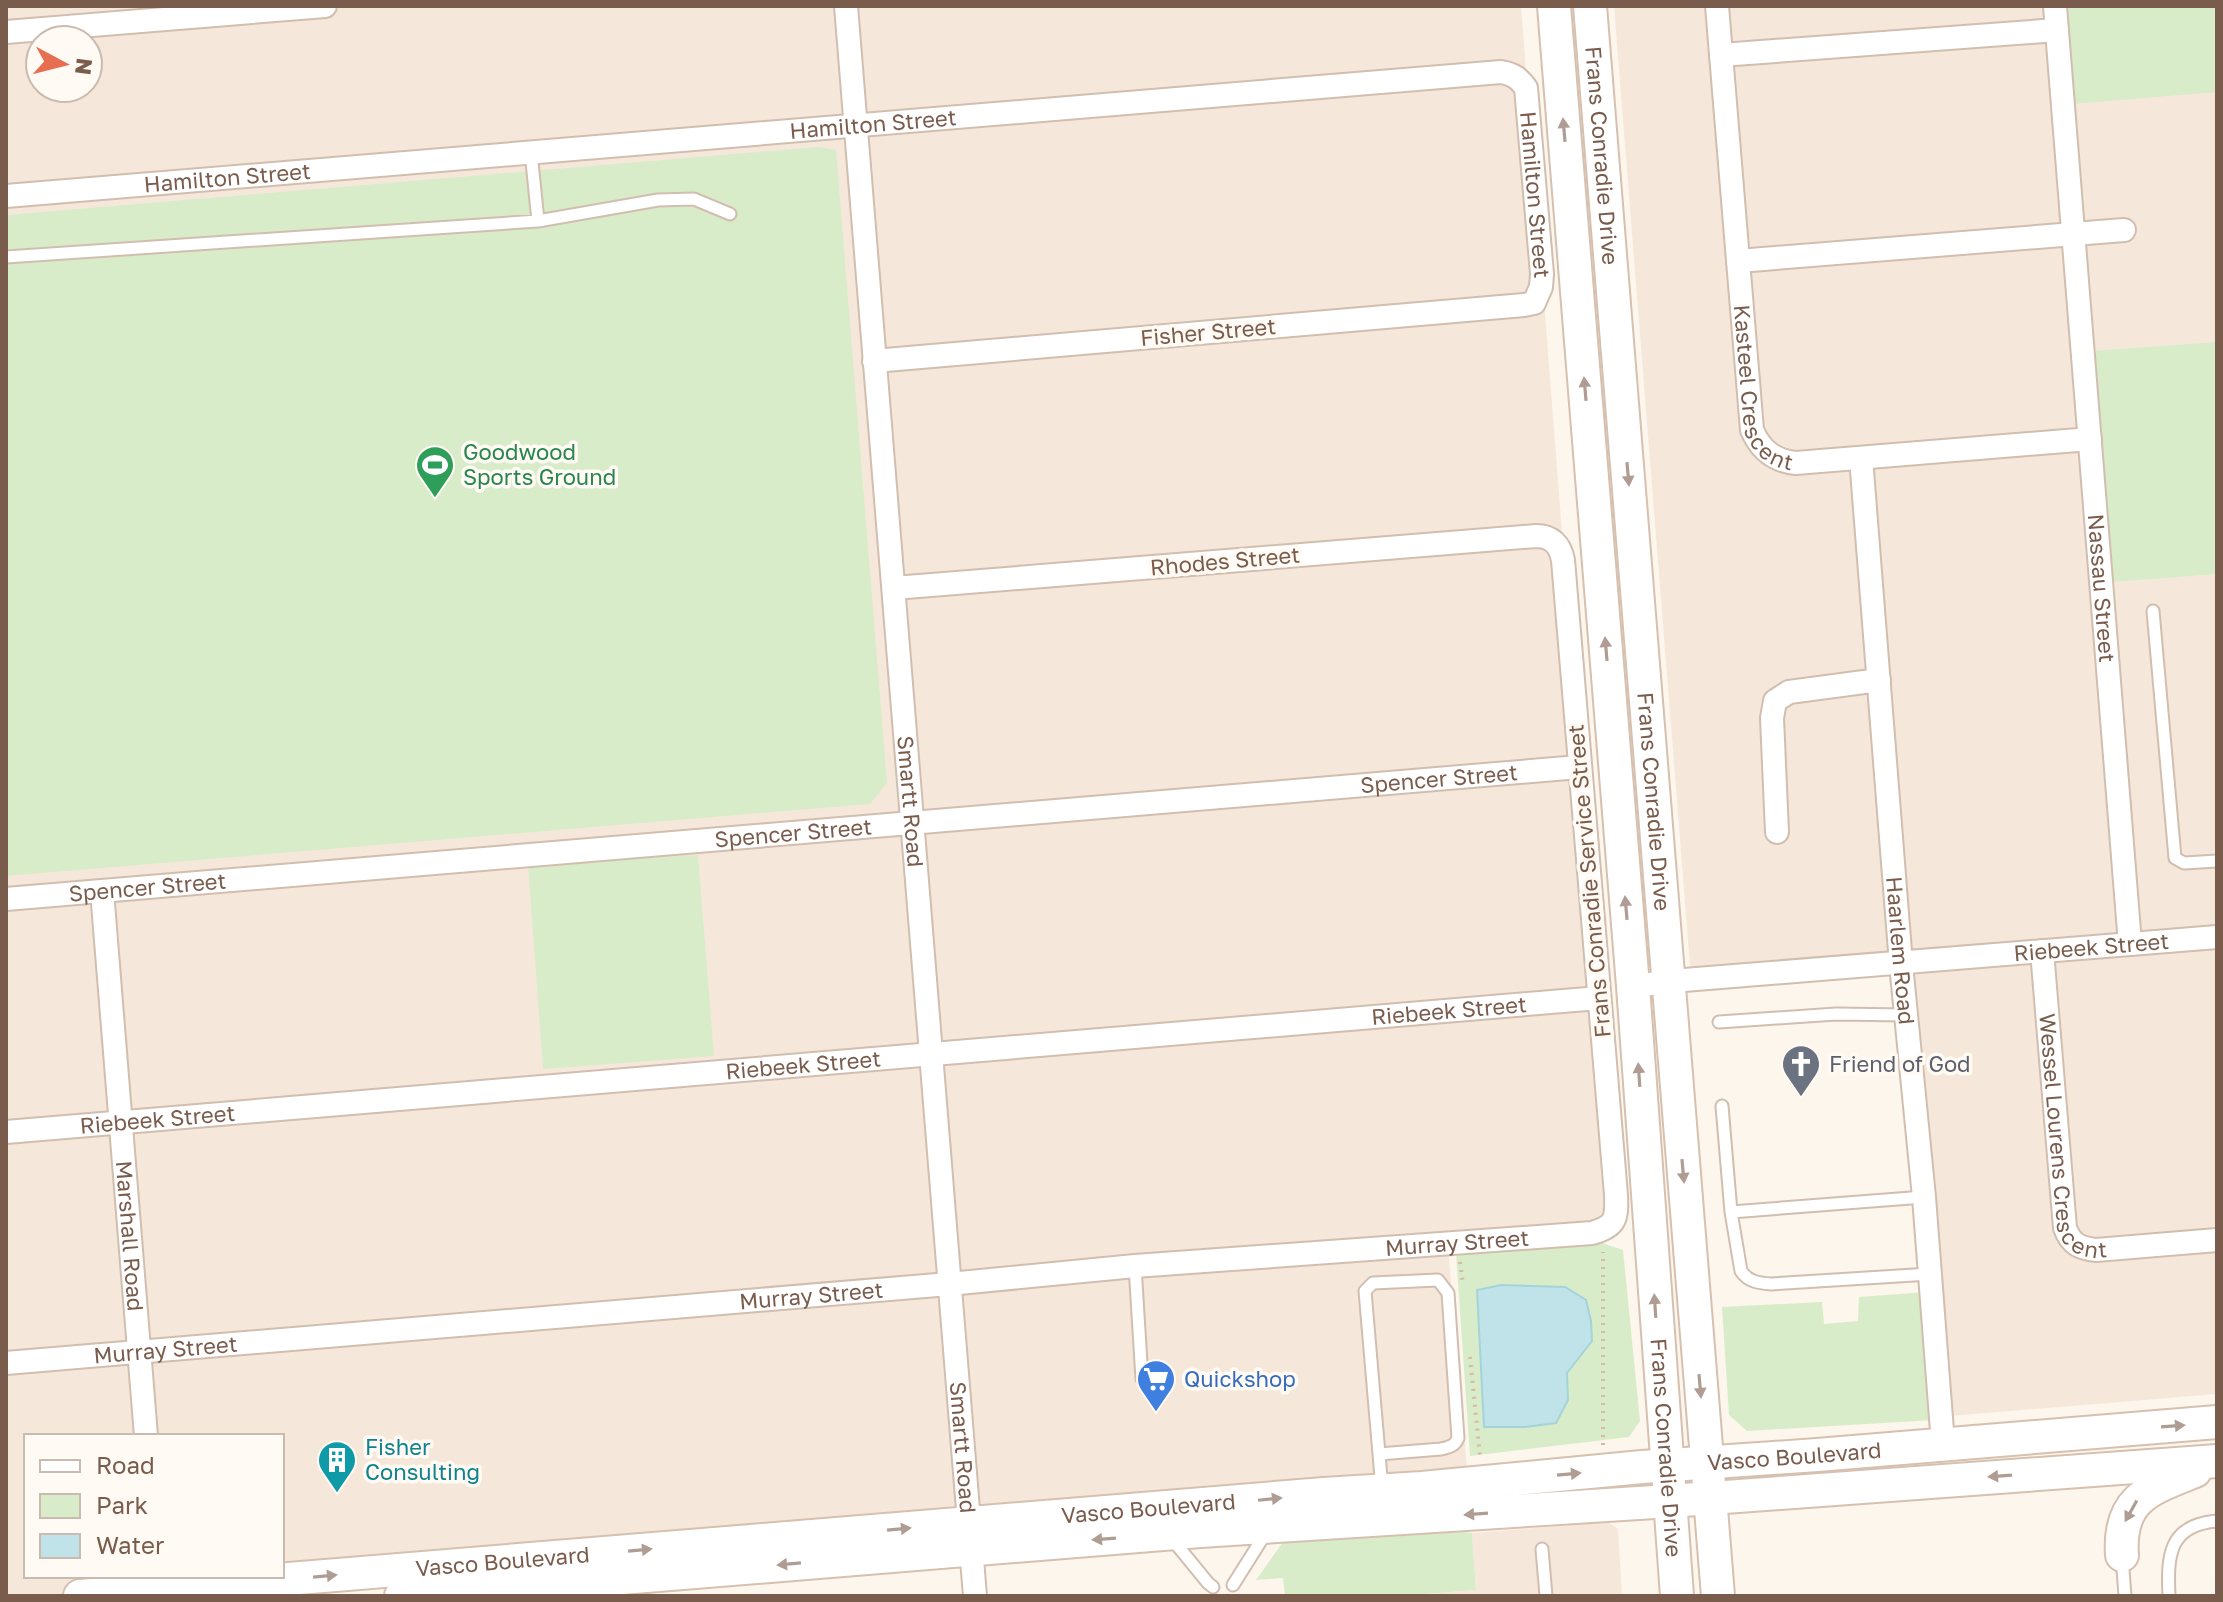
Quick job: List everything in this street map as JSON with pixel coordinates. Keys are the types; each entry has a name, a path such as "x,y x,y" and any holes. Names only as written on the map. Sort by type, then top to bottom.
{"main road":[{"name":"Frans Conradie Drive","path":"1554,6 1633,986 1677,1596"},
{"name":"Frans Conradie Drive","path":"1590,6 1718,1596"},
{"name":"Vasco Boulevard","path":"401,1596 1382,1489 2217,1422"},
{"name":"Vasco Boulevard","path":"80,1596 158,1587 971,1536 1168,1534 2217,1462"},
{"path":"2122,1555 2123,1528 2136,1501 2155,1487 2217,1462"}],"street":[{"path":"6,32 147,13 325,6"},
{"name":"Smartt Road","path":"846,6 975,1596"},
{"name":"Kasteel Crescent","path":"1717,6 1752,430 1767,453 1796,463 2090,439"},
{"name":"Nassau Street","path":"2055,6 2130,944"},
{"path":"1721,55 2057,30"},
{"name":"Hamilton Street","path":"6,196 1501,72 1512,73 1526,88 1542,274 1538,296"},
{"path":"1738,261 2124,230"},
{"name":"Fisher Street","path":"874,361 1524,305 1534,303 1538,296"},
{"name":"Haarlem Road","path":"1861,458 1943,1444"},
{"name":"Rhodes Street","path":"894,588 1536,536 1555,542"},
{"name":"Frans Conradie Service Street","path":"1555,542 1563,560 1616,1195 1616,1213 1608,1226"},
{"path":"1777,832 1772,718 1775,701 1789,692 1879,680"},
{"name":"Spencer Street","path":"6,899 1579,767"},
{"name":"Marshall Road","path":"102,891 146,1434"},
{"name":"Riebeek Street","path":"1633,986 2217,937"},
{"name":"Wessel Lourens Crescent","path":"2042,951 2065,1228 2069,1239 2083,1249 2096,1250 2217,1240"},
{"name":"Riebeek Street","path":"6,1132 1599,998"},
{"name":"Murray Street","path":"6,1363 1135,1266 1592,1233 1608,1226"}],"lane":[{"path":"531,152 538,221"},
{"path":"6,257 538,221 658,200 694,199 730,214"},
{"path":"2153,611 2175,858 2184,863 2217,861"},
{"path":"1719,1022 1836,1014 1906,1015"},
{"path":"1722,1106 1731,1212 1741,1271 1745,1277 1771,1284 1930,1274"},
{"path":"1731,1212 1924,1197"},
{"path":"1135,1266 1142,1379"},
{"path":"1379,1454 1451,1447 1458,1438 1448,1293 1438,1280 1373,1283 1365,1291 1382,1489"},
{"path":"2169,1596 2169,1558 2173,1544 2191,1526 2217,1521"},
{"path":"1233,1585 1270,1527"},
{"path":"1168,1534 1213,1587"},
{"path":"1542,1549 1546,1596"},
{"path":"2122,1555 2125,1596"}],"path":[{"path":"1603,1445 1608,1226"}],"shaded area":[{"path":"6,6 1521,6 1615,1225 1448,1247 1468,1480 284,1576 284,1434 24,1434 24,1578 264,1578 43,1596 6,1596"},
{"path":"1614,6 2217,6 2217,1394 1937,1417 1901,962 1691,978"},
{"path":"1608,1522 1618,1529 1622,1596 1398,1596 1476,1590 1472,1533"}],"green space":[{"path":"2064,6 2217,6 2217,92 2072,104"},
{"name":"Goodwood Sports Ground","path":"819,147 836,150 887,783 870,804 6,876 6,215"},
{"path":"2217,342 2217,574 2111,582 2092,351"},
{"path":"698,855 714,1056 543,1069 528,864"},
{"path":"1596,1241 1623,1250 1640,1421 1629,1437 1470,1456 1456,1253"},
{"path":"1927,1292 1934,1420 1747,1431 1729,1415 1722,1307 1822,1302 1824,1324 1858,1321 1859,1297"},
{"path":"1472,1533 1476,1590 1398,1596 1285,1596 1283,1578 1256,1580 1283,1542"}],"water":[{"path":"1501,1285 1565,1287 1586,1300 1592,1341 1567,1373 1568,1400 1556,1423 1484,1427 1477,1290"}],"place":[{"name":"Goodwood Sports Ground","path":"435,499"},
{"name":"Friend of God","path":"1801,1098"},
{"name":"Quickshop","path":"1156,1413"},
{"name":"Fisher Consulting","path":"337,1494"}]}
